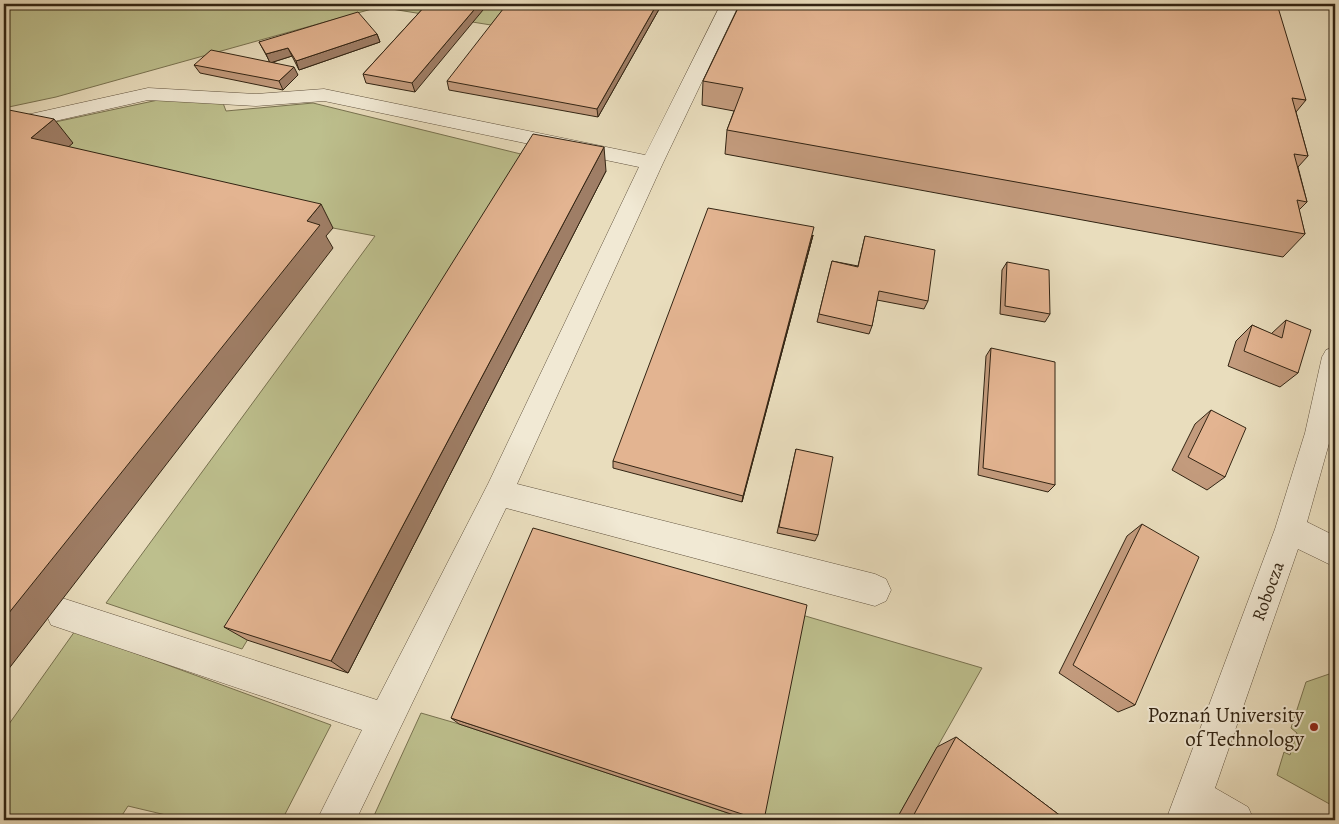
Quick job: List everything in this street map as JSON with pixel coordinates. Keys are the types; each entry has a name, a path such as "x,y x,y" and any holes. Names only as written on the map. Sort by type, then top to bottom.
{"street":[{"path":"336,820 498,493 652,163 730,4"},
{"path":"4,133 18,123 148,94 256,100 324,95 652,163"},
{"name":"Robocza","path":"1189,808 1290,529 1319,432 1334,367"},
{"path":"498,493 875,590"},
{"path":"1290,529 1335,552"},
{"path":"62,614 384,720"},
{"path":"1189,808 1235,820"}],"green space":[{"path":"4,4 507,4 491,25 379,7 56,97 4,108"},
{"path":"158,100 223,103 226,111 313,103 537,158 242,649 106,603 375,236 333,228 13,131"},
{"path":"802,615 982,668 896,820 761,820"},
{"path":"75,631 331,725 282,820 187,820 128,806 119,820 4,820 4,731"},
{"name":"Poznań University of Technology","path":"1335,672 1335,807 1277,775 1284,752 1290,755 1297,733 1291,728 1306,682"},
{"path":"421,713 459,724 749,820 372,820"}],"building":[{"path":"427,4 479,4 412,83 363,74"},
{"path":"507,4 657,4 597,109 447,81"},
{"path":"740,4 1277,4 1306,100 1292,98 1308,156 1294,154 1307,202 1297,200 1305,234 727,130 743,88 703,81"},
{"path":"358,12 377,34 296,61 288,48 266,54 259,42"},
{"path":"211,50 294,67 279,81 194,65"},
{"path":"4,109 54,119 31,138 321,204 307,221 320,225 4,619"},
{"path":"533,134 604,147 331,661 224,627"},
{"path":"708,208 814,227 743,496 613,461"},
{"path":"865,236 935,250 928,301 879,291 872,326 819,314 832,261 858,267"},
{"path":"1007,262 1049,270 1050,314 1005,306"},
{"path":"1286,320 1311,330 1298,373 1244,351 1252,325 1282,338"},
{"path":"991,348 1055,362 1055,485 983,468"},
{"path":"1211,410 1246,428 1225,477 1188,457"},
{"path":"796,449 833,457 818,535 779,527"},
{"path":"1142,524 1199,557 1135,705 1073,665"},
{"path":"533,528 807,605 764,820 451,718"},
{"path":"956,737 1066,820 911,820"}],"place":[{"name":"Poznań University of Technology","path":"1314,727"}]}
